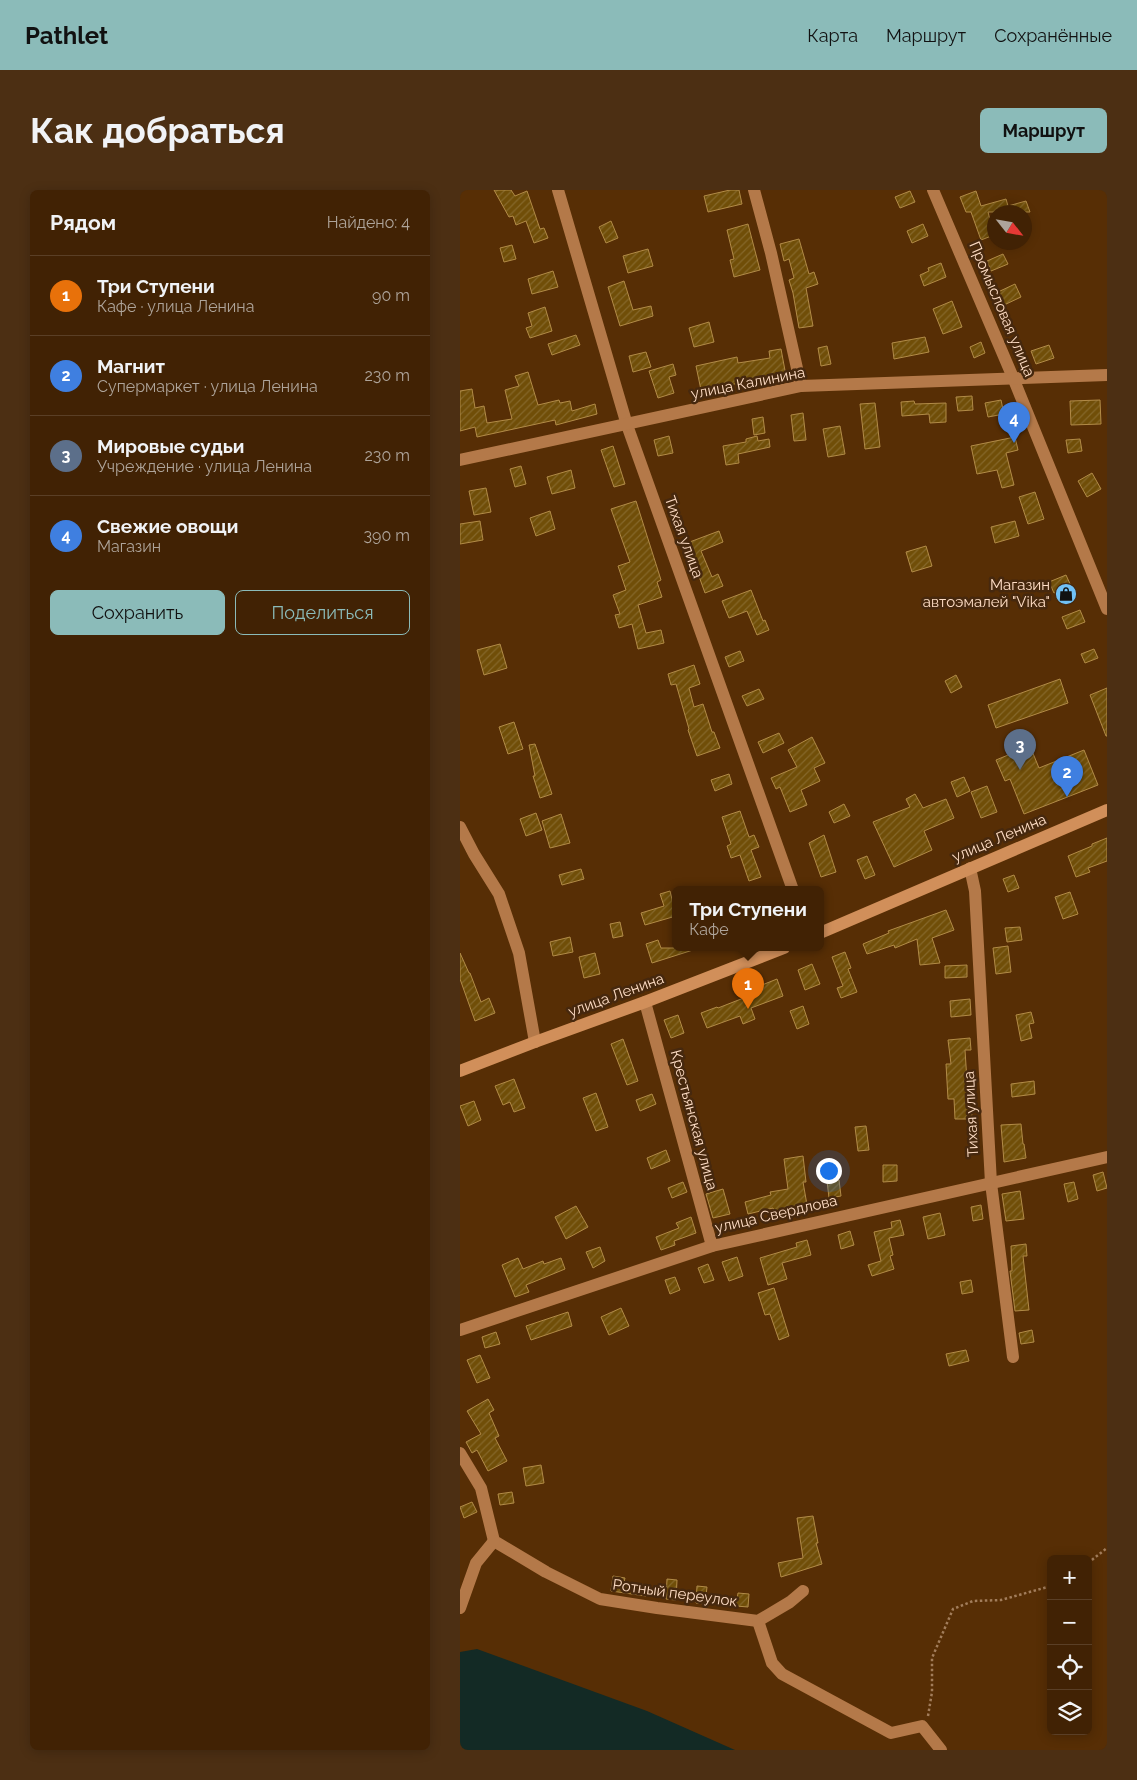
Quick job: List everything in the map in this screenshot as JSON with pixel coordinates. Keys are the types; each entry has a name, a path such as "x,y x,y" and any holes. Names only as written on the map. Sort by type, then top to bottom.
{"main road":[{"name":"улица Ленина","path":"824,931 1107,810"},
{"name":"улица Ленина","path":"460,1071 776,951"}],"street":[{"name":"Тихая улица","path":"558,190 627,425 792,886"},
{"path":"754,190 771,253 801,386"},
{"name":"Промысловая улица","path":"933,190 1014,380 1107,609"},
{"name":"улица Калинина","path":"460,460 801,386 1014,380 1107,375"},
{"path":"460,827 502,902 519,953 535,1042"},
{"name":"Тихая улица","path":"970,868 975,892 990,1183 1013,1357"},
{"name":"Крестьянская улица","path":"645,1002 712,1246"},
{"name":"улица Свердлова","path":"460,1330 712,1246 1107,1156"},
{"path":"460,1453 480,1488 494,1541 476,1563 460,1608"},
{"name":"Ротный переулок","path":"494,1541 546,1572 600,1599 758,1620"},
{"path":"803,1591 790,1602 758,1620 772,1663 782,1674 891,1733 922,1726 941,1750"}],"path":[{"path":"1092,1560 1107,1548"},
{"path":"922,1726 928,1718 932,1692 932,1658 953,1609 973,1601 1001,1600 1047,1587"}],"water":[{"path":"477,1649 647,1711 735,1750 460,1750 460,1652"}],"building":[{"path":"494,190 511,190 515,196 527,191 540,229 544,228 548,238 534,243 526,221 516,225 513,216 509,217"},
{"path":"730,190 739,190 742,204 708,212 704,196"},
{"path":"910,191 915,202 900,208 895,197"},
{"path":"976,191 981,206 1006,199 1008,205 987,205 987,238 981,240 971,212 966,212 960,197"},
{"path":"1026,201 1027,205 1012,205"},
{"path":"611,221 618,238 606,243 599,227"},
{"path":"748,224 760,270 734,277 730,260 734,259 727,230"},
{"path":"923,224 928,236 912,243 907,231"},
{"path":"799,239 809,274 814,272 818,284 806,288 813,326 799,328 789,280 794,278 789,259 784,261 780,244"},
{"path":"512,245 516,259 504,262 500,248"},
{"path":"648,249 653,266 628,273 623,256"},
{"path":"1003,254 1008,264 991,271 987,261"},
{"path":"941,263 946,277 924,286 920,275 929,271 928,268"},
{"path":"553,271 558,287 532,294 528,279"},
{"path":"624,281 633,310 651,306 653,316 620,326 608,287"},
{"path":"1015,284 1021,297 1004,305 998,292"},
{"path":"952,301 962,327 943,334 933,309"},
{"path":"545,307 552,331 530,338 526,328 532,326 528,313"},
{"path":"709,322 714,342 694,347 689,328"},
{"path":"576,335 580,345 552,355 548,344"},
{"path":"925,337 929,352 894,359 892,343"},
{"path":"981,342 985,353 974,358 970,347"},
{"path":"1049,345 1054,358 1036,364 1031,351"},
{"path":"827,346 831,364 821,366 818,348"},
{"path":"781,349 786,376 701,390 696,366 737,357 738,363 770,358 769,351"},
{"path":"646,352 651,367 633,372 629,356"},
{"path":"673,364 676,375 669,377 674,393 658,398 649,371"},
{"path":"528,372 538,405 559,400 560,403 570,401 572,411 595,404 597,414 556,425 555,420 477,437 475,427 460,431 460,391 472,389 475,408 484,406 487,423 512,419 505,390 519,386 515,376"},
{"path":"972,396 973,410 958,411 956,397"},
{"path":"1001,400 1004,414 988,417 985,403"},
{"path":"1100,400 1101,424 1071,425 1070,401"},
{"path":"914,401 915,404 946,403 946,422 930,423 929,414 902,416 901,402"},
{"path":"875,403 880,447 865,449 860,404"},
{"path":"803,413 806,440 794,441 791,415"},
{"path":"763,417 765,433 754,435 752,419"},
{"path":"840,426 845,454 828,457 823,429"},
{"path":"669,436 673,453 658,456 654,440"},
{"path":"757,436 758,441 769,439 770,447 738,454 739,463 726,465 723,446 746,442 746,439"},
{"path":"1015,437 1018,450 1006,453 1014,485 1002,488 997,470 977,474 971,446"},
{"path":"1080,439 1082,451 1068,453 1066,440"},
{"path":"613,446 625,484 614,487 601,450"},
{"path":"521,466 526,484 515,487 510,469"},
{"path":"571,470 575,488 552,494 547,477"},
{"path":"1092,473 1101,489 1087,497 1078,481"},
{"path":"486,488 491,512 474,515 469,491"},
{"path":"1035,492 1044,519 1028,524 1019,497"},
{"path":"636,501 661,580 657,582 662,597 638,605 646,633 661,630 664,643 638,649 632,624 619,628 615,615 620,614 613,595 626,590 618,566 630,562 611,509"},
{"path":"550,511 555,529 536,536 530,518"},
{"path":"480,521 483,540 460,544 460,524"},
{"path":"1015,521 1019,536 995,543 991,527"},
{"path":"719,531 723,542 701,551 712,577 718,574 723,586 705,593 687,543"},
{"path":"926,546 932,566 912,572 906,552"},
{"path":"1066,575 1071,586 1054,593 1049,582"},
{"path":"751,590 763,621 765,620 769,630 757,635 747,611 729,618 722,601"},
{"path":"1080,610 1085,622 1067,629 1062,617"},
{"path":"500,644 507,668 484,675 477,650"},
{"path":"1094,649 1098,658 1085,663 1081,654"},
{"path":"740,651 744,661 729,667 725,657"},
{"path":"694,665 700,684 689,688 694,707 703,704 712,732 714,732 720,748 697,756 676,684 671,685 668,674"},
{"path":"956,675 962,687 951,693 945,681"},
{"path":"1060,679 1068,703 996,728 988,705"},
{"path":"1107,688 1107,736 1106,736 1090,695"},
{"path":"759,689 764,699 747,706 742,696"},
{"path":"514,722 523,749 508,754 499,727"},
{"path":"779,733 784,743 763,753 758,742"},
{"path":"812,737 825,763 814,768 820,781 801,790 807,805 790,812 780,787 776,789 771,778 797,767 788,750"},
{"path":"535,744 552,794 540,798 533,776 535,776 529,745"},
{"path":"1030,746 1039,768 1084,750 1098,785 1024,814 1010,779 1005,781 996,760"},
{"path":"729,774 732,784 715,791 711,780"},
{"path":"964,777 970,791 957,797 951,782"},
{"path":"987,786 997,812 981,818 971,792"},
{"path":"915,794 923,808 946,799 954,818 924,831 932,850 894,867 873,822 910,807 906,799"},
{"path":"844,804 850,816 834,823 829,812"},
{"path":"740,811 749,837 754,835 759,847 751,850 761,877 749,881 740,855 731,858 727,846 731,844 722,817"},
{"path":"536,813 542,830 526,836 520,819"},
{"path":"561,814 570,843 550,848 542,821"},
{"path":"824,835 836,872 821,877 809,843"},
{"path":"1107,838 1107,861 1088,868 1090,872 1076,877 1068,856"},
{"path":"867,856 875,875 865,879 857,860"},
{"path":"581,869 584,879 562,885 559,875"},
{"path":"1014,875 1019,888 1008,892 1003,879"},
{"path":"670,891 672,917 645,925 641,913 664,906 660,894"},
{"path":"1070,892 1078,914 1063,919 1055,897"},
{"path":"946,910 954,930 932,938 940,963 920,965 917,939 895,948 894,945 867,954 863,944 889,933 888,931"},
{"path":"620,922 623,936 613,938 610,924"},
{"path":"1020,927 1022,940 1007,942 1005,928"},
{"path":"570,937 573,952 553,956 550,942"},
{"path":"658,940 661,948 672,948 672,951 690,951 652,963 646,944"},
{"path":"1008,946 1011,972 996,974 993,948"},
{"path":"845,952 851,968 848,969 857,992 841,998 837,988 843,986 832,957"},
{"path":"460,953 481,1002 489,998 495,1013 475,1021 460,979"},
{"path":"595,953 600,974 584,978 579,957"},
{"path":"812,964 820,984 805,990 798,970"},
{"path":"967,965 967,977 945,978 945,966"},
{"path":"777,979 783,996 751,1008 755,1019 743,1024 740,1016 707,1028 701,1013 759,992 757,987"},
{"path":"970,999 971,1015 951,1017 950,1001"},
{"path":"803,1006 809,1024 797,1029 790,1011"},
{"path":"1031,1012 1034,1023 1029,1024 1032,1038 1021,1041 1016,1015"},
{"path":"678,1015 684,1033 671,1038 664,1020"},
{"path":"970,1038 971,1050 965,1050 967,1081 970,1081 972,1119 955,1119 954,1099 948,1099 946,1064 951,1064 948,1040"},
{"path":"623,1039 638,1081 627,1085 611,1044"},
{"path":"514,1079 525,1108 514,1112 510,1102 503,1105 495,1086"},
{"path":"1034,1081 1035,1094 1012,1097 1011,1084"},
{"path":"596,1093 608,1127 596,1131 583,1098"},
{"path":"652,1094 656,1104 640,1111 636,1100"},
{"path":"474,1101 481,1120 468,1126 460,1106"},
{"path":"1021,1124 1026,1158 1004,1162 1001,1125"},
{"path":"866,1126 869,1150 858,1151 855,1127"},
{"path":"666,1150 670,1161 651,1169 647,1158"},
{"path":"803,1156 806,1182 803,1182 807,1205 774,1211 773,1208 748,1214 745,1202 771,1195 770,1192 788,1189 784,1159"},
{"path":"883,1165 897,1165 897,1181 883,1182"},
{"path":"1103,1172 1107,1188 1097,1191 1093,1175"},
{"path":"839,1180 841,1196 829,1198 827,1181"},
{"path":"683,1182 687,1192 672,1198 668,1188"},
{"path":"1074,1182 1078,1199 1068,1202 1064,1184"},
{"path":"723,1189 730,1214 713,1218 706,1194"},
{"path":"1020,1191 1024,1219 1006,1221 1002,1194"},
{"path":"981,1205 983,1219 973,1221 971,1207"},
{"path":"576,1206 588,1227 566,1239 555,1217"},
{"path":"940,1213 945,1235 928,1239 923,1217"},
{"path":"691,1217 696,1233 674,1241 675,1245 661,1250 656,1237 679,1228 676,1223"},
{"path":"900,1220 904,1235 889,1238 893,1255 890,1256 894,1269 872,1276 868,1265 881,1261 874,1232 892,1228 891,1222"},
{"path":"850,1231 854,1245 841,1249 838,1235"},
{"path":"807,1240 811,1255 782,1263 787,1279 768,1285 760,1258 797,1247 796,1243"},
{"path":"1026,1244 1027,1256 1023,1256 1029,1310 1015,1311 1010,1271 1012,1271 1011,1246"},
{"path":"600,1247 605,1261 593,1268 586,1252"},
{"path":"737,1257 743,1276 729,1281 722,1262"},
{"path":"518,1258 523,1269 543,1261 544,1264 561,1258 565,1269 526,1285 529,1292 515,1297 502,1265"},
{"path":"708,1264 714,1280 704,1283 698,1268"},
{"path":"675,1277 680,1290 670,1294 665,1280"},
{"path":"971,1280 973,1292 962,1294 960,1282"},
{"path":"774,1288 789,1336 779,1340 770,1314 765,1315 758,1293"},
{"path":"621,1308 629,1326 609,1335 601,1317"},
{"path":"568,1312 572,1326 531,1340 526,1326"},
{"path":"1032,1330 1034,1342 1021,1344 1019,1333"},
{"path":"496,1332 500,1344 485,1348 482,1337"},
{"path":"966,1350 969,1361 949,1366 946,1354"},
{"path":"480,1355 490,1378 477,1383 467,1360"},
{"path":"488,1399 494,1410 489,1413 499,1436 495,1438 507,1461 488,1471 477,1450 472,1453 466,1442 481,1434 467,1411"},
{"path":"541,1465 544,1483 526,1486 523,1468"},
{"path":"512,1492 514,1503 500,1505 498,1494"},
{"path":"472,1502 477,1512 464,1518 460,1507"},
{"path":"813,1516 818,1543 816,1543 822,1564 781,1577 778,1563 803,1558 797,1518"},
{"path":"613,1576 625,1578 624,1582 647,1585 646,1596 611,1591"},
{"path":"667,1579 677,1580 676,1600 666,1599"},
{"path":"697,1586 707,1587 705,1604 696,1603"},
{"path":"738,1593 749,1594 748,1607 736,1606"}],"place":[{"name":"Свежие овощи","path":"1014,443"},
{"name":"Магазин автоэмалей \"Vika\"","path":"1066,594"},
{"name":"Мировые судьи","path":"1020,770"},
{"name":"Магнит","path":"1067,797"},
{"name":"Три Ступени","path":"748,1009"}]}
